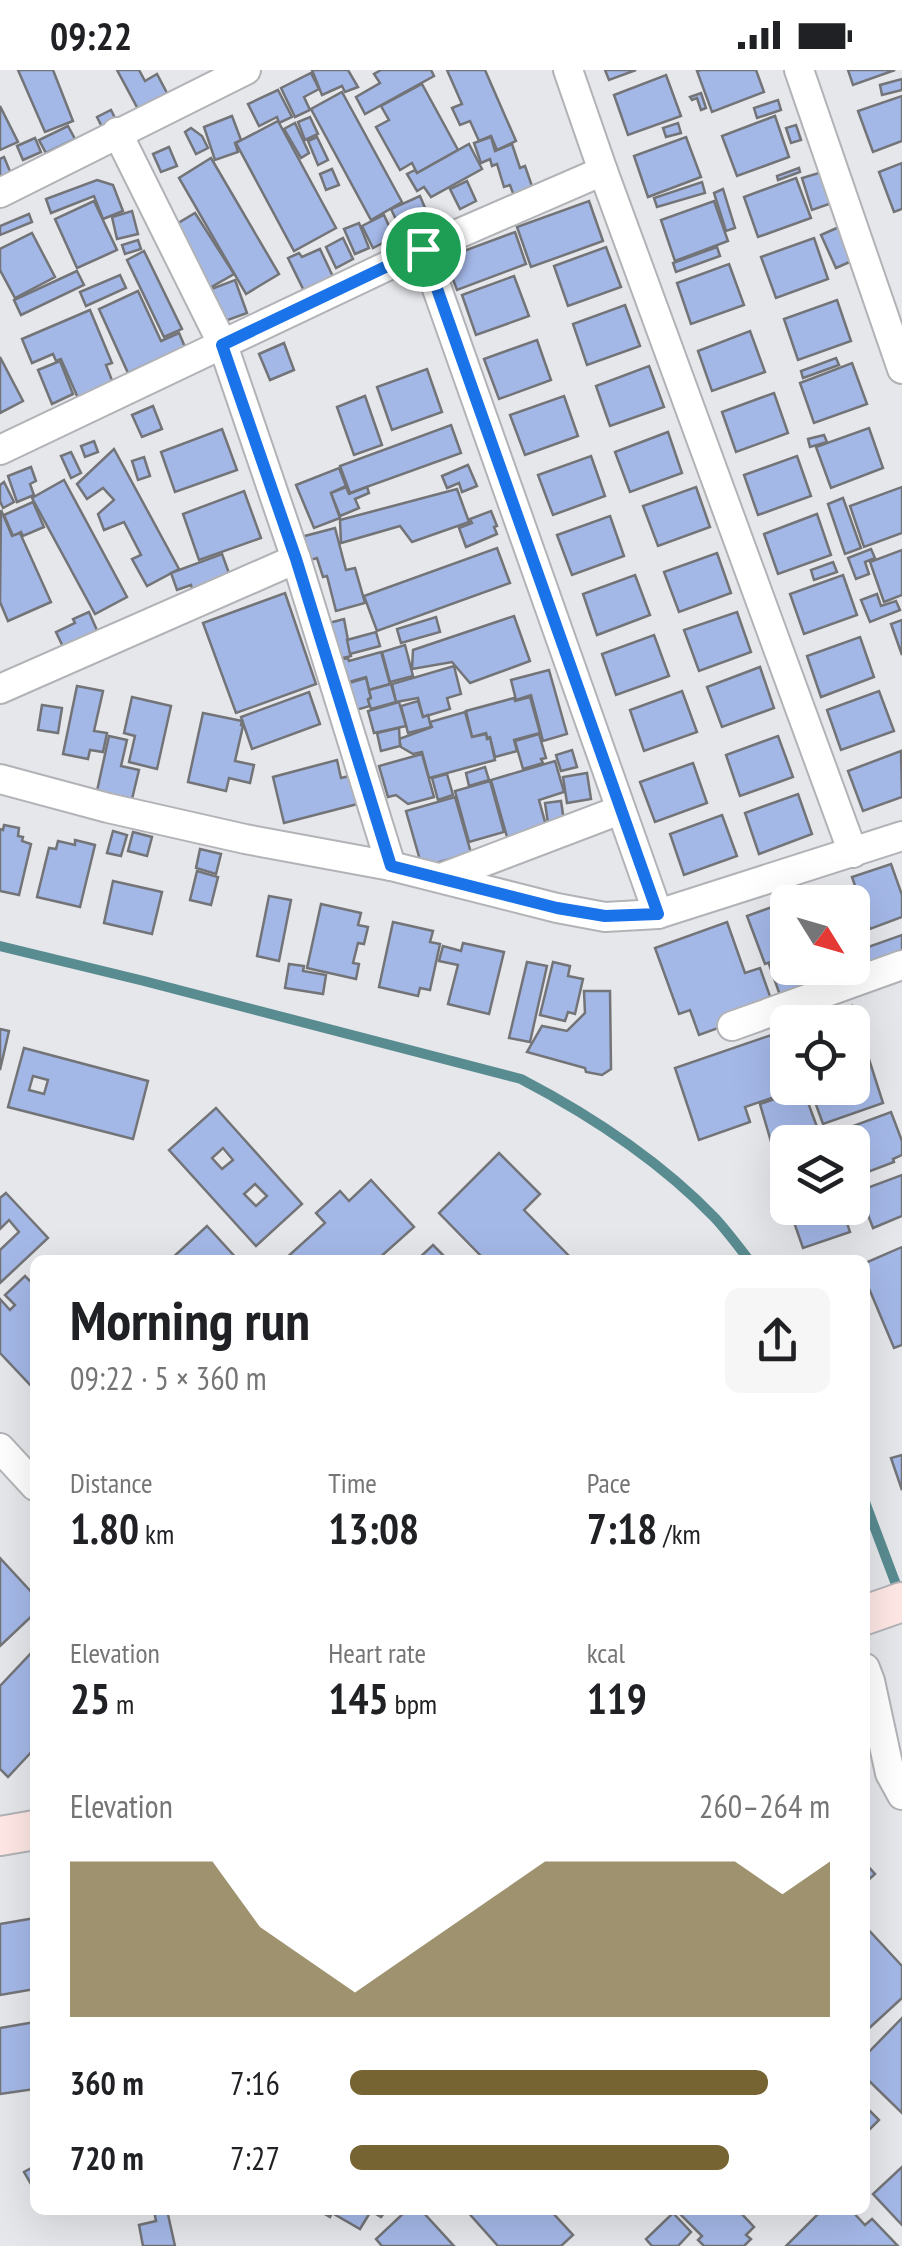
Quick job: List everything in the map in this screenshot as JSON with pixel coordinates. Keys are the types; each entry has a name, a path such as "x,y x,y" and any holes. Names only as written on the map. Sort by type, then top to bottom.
{"street":[{"path":"0,192 246,70"},
{"path":"568,70 853,853"},
{"path":"799,70 902,369"},
{"path":"117,132 222,345 296,559 391,866"},
{"path":"0,450 423,249 602,171"},
{"path":"423,249 658,914"},
{"path":"0,689 296,559"},
{"path":"0,780 245,840 391,866 557,908 605,916 658,914 902,836"},
{"path":"441,878 620,810"},
{"path":"732,1026 902,965"},
{"path":"0,1448 30,1481"},
{"path":"870,1681 896,1784"},
{"path":"870,1750 896,1784"},
{"path":"0,1836 30,1831"}],"building":[{"path":"18,70 53,70 73,121 45,132"},
{"path":"117,70 139,70 145,81 157,74 167,93 138,109"},
{"path":"312,70 348,70 358,87 345,92 342,86 322,95"},
{"path":"381,70 431,70 434,76 365,114 356,97 380,83 374,74"},
{"path":"447,70 485,70 516,141 497,150 491,136 479,141 470,121 460,125 452,108 462,104"},
{"path":"605,70 636,70 609,80"},
{"path":"756,70 764,92 712,112 697,71"},
{"path":"848,70 895,70 853,85"},
{"path":"311,73 319,89 304,97 310,110 295,117 281,88"},
{"path":"666,75 681,116 628,135 614,95"},
{"path":"902,79 902,90 882,95 880,85"},
{"path":"422,84 458,150 417,173 412,163 400,170 376,127 389,120 381,106"},
{"path":"278,90 292,117 279,123 277,117 259,126 248,104"},
{"path":"342,92 402,202 371,220 311,109"},
{"path":"701,93 706,108 701,110 697,98 690,97"},
{"path":"902,96 902,141 873,152 858,111"},
{"path":"778,100 781,110 757,118 754,108"},
{"path":"0,106 18,142 0,150"},
{"path":"111,110 120,128 106,135 97,117"},
{"path":"232,116 241,140 235,143 238,152 215,160 204,127"},
{"path":"775,116 789,157 737,176 722,136"},
{"path":"310,117 318,134 305,140 298,122"},
{"path":"278,121 336,228 294,251 236,143"},
{"path":"295,123 309,153 301,158 284,129"},
{"path":"678,123 681,133 666,137 663,128"},
{"path":"796,125 801,140 791,143 786,128"},
{"path":"68,126 75,139 46,153 39,140"},
{"path":"191,128 202,136 208,148 196,154 185,132"},
{"path":"317,137 328,160 318,165 308,141"},
{"path":"491,137 495,151 512,144 533,189 514,196 510,185 504,187 497,164 492,166 490,159 481,163 474,143"},
{"path":"686,137 701,177 648,197 634,156"},
{"path":"35,138 41,152 23,160 17,146"},
{"path":"469,144 482,169 431,197 424,187 417,191 407,174 415,170 417,173"},
{"path":"169,147 177,166 161,172 153,154"},
{"path":"4,157 12,176 0,181 0,159"},
{"path":"211,158 279,274 246,294 179,178"},
{"path":"902,163 902,209 894,212 879,172"},
{"path":"799,168 800,172 778,180 777,176"},
{"path":"332,169 339,185 326,190 320,174"},
{"path":"822,172 832,203 812,210 802,178"},
{"path":"796,178 811,218 758,237 744,197"},
{"path":"97,180 113,185 123,211 103,219 94,196 51,213 46,199"},
{"path":"467,181 476,201 460,209 450,189"},
{"path":"702,182 705,193 657,207 654,198"},
{"path":"723,189 735,228 726,231 714,193"},
{"path":"420,196 431,222 403,234 391,209"},
{"path":"94,201 117,250 77,268 55,219"},
{"path":"589,201 603,241 531,267 517,227"},
{"path":"714,201 728,241 675,261 661,220"},
{"path":"132,211 138,234 117,239 112,217"},
{"path":"195,213 234,274 206,290 170,228"},
{"path":"29,214 32,222 0,235 0,226"},
{"path":"384,215 394,237 373,248 362,226"},
{"path":"359,223 369,248 355,254 344,229"},
{"path":"839,227 854,260 836,268 821,235"},
{"path":"515,232 526,264 457,290 445,258"},
{"path":"32,233 55,277 15,298 0,270 0,249"},
{"path":"343,238 353,259 336,268 326,247"},
{"path":"814,238 828,279 776,298 761,257"},
{"path":"138,240 141,249 125,254 122,245"},
{"path":"606,247 621,287 568,306 554,266"},
{"path":"717,247 720,256 676,272 673,263"},
{"path":"320,249 335,281 306,295 288,258"},
{"path":"144,251 182,329 164,337 127,260"},
{"path":"729,264 744,305 691,324 677,283"},
{"path":"77,271 84,285 21,315 14,300"},
{"path":"120,275 126,288 86,306 80,292"},
{"path":"514,276 529,316 476,335 462,295"},
{"path":"235,280 247,313 217,324 206,291"},
{"path":"138,291 161,341 179,333 185,347 128,373 99,309"},
{"path":"837,300 851,341 798,360 784,319"},
{"path":"625,305 640,346 587,365 573,324"},
{"path":"90,310 112,363 106,365 113,383 78,398 61,359 56,361 53,354 32,363 22,339"},
{"path":"750,331 765,372 712,391 698,351"},
{"path":"537,340 551,380 499,399 484,359"},
{"path":"284,343 294,370 270,380 259,354"},
{"path":"0,357 23,401 0,413"},
{"path":"836,358 839,365 803,378 801,371"},
{"path":"60,361 73,394 52,404 38,370"},
{"path":"852,363 867,404 814,423 800,383"},
{"path":"649,366 664,407 610,426 596,386"},
{"path":"427,369 442,412 392,430 377,387"},
{"path":"774,393 788,433 736,452 722,412"},
{"path":"365,396 382,445 354,455 337,407"},
{"path":"564,396 578,436 525,455 510,415"},
{"path":"153,406 162,429 142,437 132,415"},
{"path":"451,425 461,453 350,493 340,466"},
{"path":"869,428 883,468 831,488 816,447"},
{"path":"222,429 237,470 175,492 161,452"},
{"path":"668,432 682,473 630,492 615,452"},
{"path":"824,435 827,442 810,447 808,439"},
{"path":"94,441 98,452 85,457 81,446"},
{"path":"114,449 179,569 147,586 132,559 141,555 124,522 104,530 98,514 114,500 103,488 87,499 77,484"},
{"path":"71,452 81,473 71,478 61,456"},
{"path":"591,456 605,496 553,515 538,475"},
{"path":"797,456 811,496 758,515 744,475"},
{"path":"144,457 150,476 138,480 132,461"},
{"path":"468,465 477,486 462,492 459,483 447,488 442,476"},
{"path":"31,467 36,481 30,484 34,495 17,502 8,476"},
{"path":"339,468 346,486 331,493 340,518 314,528 296,485"},
{"path":"64,480 127,597 95,614 32,498"},
{"path":"4,482 14,502 3,508 0,485"},
{"path":"346,487 349,494 367,487 369,493 355,499 359,508 340,516 331,493"},
{"path":"696,487 710,527 658,546 643,506"},
{"path":"902,487 902,533 864,547 850,506"},
{"path":"457,489 469,522 412,542 400,526 341,543 340,520"},
{"path":"244,491 261,538 199,560 183,514"},
{"path":"843,498 861,548 845,554 828,504"},
{"path":"33,502 44,527 13,536 4,515"},
{"path":"1,510 12,536 20,533 51,602 8,621 0,602"},
{"path":"491,511 497,534 466,547 459,528"},
{"path":"817,514 831,555 778,574 764,534"},
{"path":"610,516 624,556 572,575 557,535"},
{"path":"335,528 346,570 355,568 365,603 336,611 327,576 323,577 317,558 307,561 301,537"},
{"path":"497,548 510,583 377,631 364,596"},
{"path":"871,549 875,558 865,562 869,574 856,579 848,558"},
{"path":"902,550 902,595 884,602 870,562"},
{"path":"717,553 731,593 679,612 664,572"},
{"path":"222,554 230,576 177,590 171,573"},
{"path":"833,562 837,572 814,580 811,570"},
{"path":"635,575 650,615 597,635 583,594"},
{"path":"843,575 857,615 804,634 790,594"},
{"path":"285,593 316,684 236,713 203,623"},
{"path":"877,594 881,606 896,601 900,610 870,622 861,600"},
{"path":"89,612 99,635 65,651 56,632"},
{"path":"737,612 751,652 699,671 684,630"},
{"path":"514,616 530,661 470,683 452,662 412,669 413,650"},
{"path":"436,617 440,632 401,643 397,629"},
{"path":"344,619 351,656 339,659 329,623"},
{"path":"902,620 902,655 891,624"},
{"path":"376,632 380,646 350,654 347,640"},
{"path":"654,635 669,676 616,695 602,654"},
{"path":"860,637 874,677 821,697 807,656"},
{"path":"405,645 413,676 390,682 382,652"},
{"path":"381,652 390,684 369,690 366,677 349,682 346,671 338,673 335,661"},
{"path":"454,666 461,694 447,698 450,709 423,717 418,698 396,702 392,684"},
{"path":"760,667 774,708 722,727 707,687"},
{"path":"549,670 567,734 543,741 531,695 516,700 511,680"},
{"path":"366,678 370,706 356,710 349,683"},
{"path":"391,684 396,702 371,709 369,690"},
{"path":"77,686 103,691 94,731 107,733 103,752 90,750 88,759 63,754"},
{"path":"682,691 697,732 644,751 630,710"},
{"path":"879,691 894,731 841,750 827,710"},
{"path":"309,692 320,724 252,749 241,717"},
{"path":"132,697 171,706 157,769 129,762 135,736 124,733"},
{"path":"530,697 540,733 514,740 517,751 495,757 486,733 472,737 466,711"},
{"path":"418,701 431,727 408,733 401,706"},
{"path":"399,702 406,726 374,733 368,711"},
{"path":"42,705 62,708 58,733 38,730"},
{"path":"465,712 472,737 486,734 490,738 495,760 429,778 422,752 413,754 401,747 399,739 432,727 430,722"},
{"path":"203,713 242,721 235,761 254,765 250,783 229,778 226,791 188,782"},
{"path":"399,728 400,746 381,751 377,733"},
{"path":"539,734 546,758 541,759 543,763 523,769 515,741"},
{"path":"109,736 127,740 121,766 139,770 132,799 97,791"},
{"path":"778,736 793,777 740,796 726,755"},
{"path":"572,750 577,767 561,771 556,755"},
{"path":"901,751 902,797 863,811 848,771"},
{"path":"422,754 434,797 408,804 396,795 388,797 379,766"},
{"path":"337,760 341,778 361,773 369,801 284,823 273,777"},
{"path":"555,761 564,792 539,800 548,833 509,844 491,780"},
{"path":"693,763 707,803 655,822 640,782"},
{"path":"485,767 489,780 469,786 466,773"},
{"path":"587,773 591,799 567,803 563,777"},
{"path":"447,774 453,795 438,800 432,778"},
{"path":"490,781 504,832 469,842 455,791"},
{"path":"798,794 812,834 759,854 745,813"},
{"path":"455,797 471,853 422,867 406,811"},
{"path":"561,801 565,828 549,830 545,803"},
{"path":"722,815 737,856 684,875 670,834"},
{"path":"4,825 19,828 18,836 31,844 19,895 0,891 0,829"},
{"path":"113,831 127,835 121,856 107,853"},
{"path":"133,832 152,837 147,856 128,851"},
{"path":"75,840 95,845 80,907 37,897 49,848 56,849 58,841 75,845"},
{"path":"200,849 221,854 216,874 196,868"},
{"path":"891,864 902,895 902,917 870,929 870,885 855,885 852,877"},
{"path":"197,871 218,877 211,905 190,900"},
{"path":"113,881 162,892 152,934 104,923"},
{"path":"269,896 291,900 279,961 257,956"},
{"path":"321,904 361,913 358,925 368,927 364,944 358,943 353,963 359,964 356,979 307,968"},
{"path":"770,908 770,962 765,964 747,916"},
{"path":"393,922 433,931 430,942 440,944 430,990 420,988 418,996 379,987"},
{"path":"727,922 745,973 760,968 771,999 746,1018 699,1035 690,1010 679,1014 655,948"},
{"path":"902,935 902,956 870,967 870,946"},
{"path":"463,943 504,952 489,1014 448,1004 458,965 439,961 443,946 461,951"},
{"path":"527,962 547,966 530,1042 509,1038"},
{"path":"553,962 570,966 568,976 583,979 575,1014 568,1012 565,1021 540,1015"},
{"path":"289,964 326,975 323,994 285,988"},
{"path":"776,985 826,985 782,1001"},
{"path":"584,991 610,991 611,1069 602,1075 527,1052 542,1026 567,1031 585,1013"},
{"path":"0,1029 9,1031 0,1070"},
{"path":"770,1035 770,1099 745,1107 750,1122 699,1140 675,1068"},
{"path":"24,1048 148,1081 133,1139 8,1107","holes":["33,1076 48,1080 44,1094 29,1090"]},
{"path":"870,1062 883,1103 823,1124 816,1105 870,1105"},
{"path":"770,1101 770,1105 809,1105 816,1125 770,1125 770,1138 760,1104"},
{"path":"216,1108 302,1204 256,1246 169,1150","holes":["223,1148 233,1160 222,1169 212,1158","255,1184 267,1196 256,1206 244,1194"]},
{"path":"891,1112 902,1141 902,1155 870,1171 870,1125 856,1125"},
{"path":"499,1153 540,1194 524,1210 568,1255 480,1255 439,1213"},
{"path":"902,1175 902,1216 873,1228 870,1187"},
{"path":"371,1180 414,1227 383,1255 290,1255 325,1223 316,1213 340,1191 349,1201"},
{"path":"6,1193 48,1238 0,1283 0,1250 19,1232 9,1220 0,1229 0,1198"},
{"path":"795,1225 848,1225 850,1232 803,1248"},
{"path":"207,1226 233,1255 175,1255"},
{"path":"433,1245 443,1255 422,1255"},
{"path":"902,1247 902,1345 894,1348 870,1291 870,1261"},
{"path":"25,1276 30,1281 30,1385 0,1353 0,1299 10,1310 15,1305 5,1295"},
{"path":"902,1455 902,1490 891,1458"},
{"path":"0,1558 30,1591 30,1618 0,1646"},
{"path":"30,1654 30,1753 8,1777 0,1769 0,1686"},
{"path":"30,1919 30,1990 0,1995 0,1924"},
{"path":"870,1931 902,1966 902,1998 870,2027"},
{"path":"902,2018 902,2113 870,2082 870,2051"},
{"path":"30,2023 30,2090 0,2094 0,2028"},
{"path":"870,2111 879,2120 870,2129"},
{"path":"902,2167 902,2225 873,2194"},
{"path":"155,2215 168,2215 175,2246 143,2246 139,2225 156,2221"},
{"path":"336,2215 369,2215 360,2229"},
{"path":"402,2215 426,2215 454,2246 382,2246 376,2239"},
{"path":"470,2215 555,2215 573,2235 561,2246 498,2246"},
{"path":"671,2215 691,2232 678,2246 652,2246 646,2239"},
{"path":"681,2215 743,2215 754,2227 746,2235 751,2239 744,2246 704,2246 698,2240 702,2236"},
{"path":"817,2215 856,2215 865,2225 872,2219 898,2246 786,2246"}],"waterway":[{"path":"0,946 521,1079 573,1108 648,1159 694,1197 745,1255"},
{"path":"870,1515 900,1595"}],"route":[{"path":"423,249 658,914 605,916 557,908 391,866 296,559 222,345 423,249"}]}
